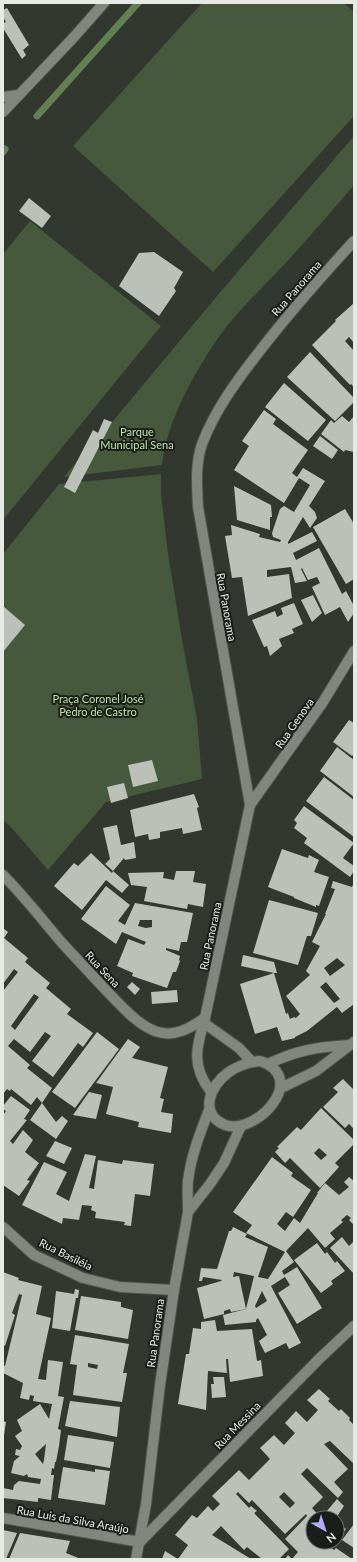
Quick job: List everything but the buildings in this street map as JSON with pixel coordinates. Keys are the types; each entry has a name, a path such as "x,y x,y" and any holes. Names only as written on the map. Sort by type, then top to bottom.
{"street":[{"path":"3,112 104,3"},
{"path":"3,97 18,95"},
{"name":"Rua Panorama","path":"211,1092 203,1082 198,1069 196,1053 250,805 198,508 197,467 202,445 218,411 243,373 290,313 354,241"},
{"name":"Rua Genova","path":"250,805 273,775 323,702 354,651"},
{"name":"Rua Sena","path":"3,875 18,890 69,950 123,1008 138,1021 157,1032 173,1034 189,1029 204,1020"},
{"path":"204,1020 239,1048 252,1062"},
{"path":"268,1064 287,1055 308,1049 352,1044"},
{"path":"281,1088 316,1071 352,1044"},
{"path":"188,1212 188,1182 192,1158 198,1137 209,1110 211,1092 228,1073 252,1062 260,1061 268,1064 277,1073 281,1088 277,1098 266,1112 253,1121 241,1126 230,1126 219,1122 209,1110"},
{"name":"Rua Panorama","path":"136,1559 146,1504 160,1385 174,1290 188,1212 224,1163 241,1126"},
{"name":"Rua Basiléia","path":"3,1227 34,1255 83,1278 120,1287 174,1290"},
{"name":"Rua Messina","path":"140,1542 319,1359 354,1326"},
{"name":"Rua Luis da Silva Araújo","path":"3,1518 140,1542"}],"green space":[{"path":"202,3 344,3 354,12 354,116 213,272 73,146"},
{"name":"Parque Municipal Sena","path":"354,136 354,185 290,258 237,314 214,344 185,394 170,431 162,465 64,477 103,429 108,427 217,296"},
{"path":"30,221 161,326 3,520 3,254"},
{"name":"Praça Coronel José Pedro de Castro","path":"161,474 161,494 168,554 197,719 202,779 106,802 48,870 3,820 3,554 59,484"}],"waterway":[{"path":"37,116 138,3"}]}
